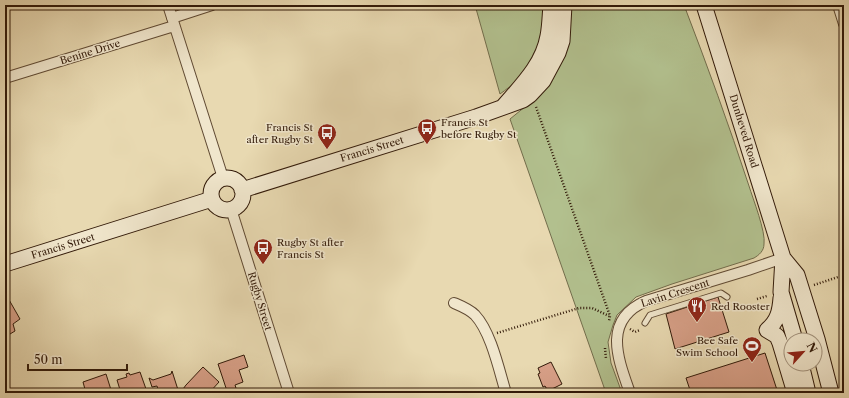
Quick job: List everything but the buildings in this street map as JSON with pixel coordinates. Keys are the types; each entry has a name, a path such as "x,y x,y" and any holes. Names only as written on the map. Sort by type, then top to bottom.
{"street":[{"path":"168,5 223,178"},
{"name":"Benine Drive","path":"5,78 173,22 212,5"},
{"path":"502,108 528,79 543,53 548,38 551,5"},
{"name":"Francis Street","path":"242,190 502,108 523,100 530,95 546,77 558,53 562,41 564,5"},
{"name":"Dunheved Road","path":"704,5 783,258 798,275 831,393"},
{"path":"840,7 844,24"},
{"path":"223,178 233,179 242,190 241,199 236,207 231,209 218,206 212,199 212,188 214,184 223,178"},
{"name":"Francis Street","path":"5,264 212,199"},
{"name":"Rugby Street","path":"231,209 289,393"},
{"name":"Dunheved Road","path":"783,258 778,293 792,332"},
{"name":"Lavin Crescent","path":"630,393 621,367 617,347 617,338 621,324 629,311 646,301 783,258"},
{"path":"778,293 779,317 767,330 777,336 795,393"},
{"path":"454,303 474,314 480,322 488,336 506,393"},
{"path":"803,372 808,393"}],"lane":[{"path":"645,326 650,315 720,293 727,297"}],"path":[{"path":"535,104 610,316"},
{"path":"808,287 844,275"},
{"path":"757,299 778,293"},
{"path":"488,336 579,308 592,308 599,310 635,332 645,326"}],"green space":[{"path":"475,5 544,5 540,41 533,62 514,84 500,94"},
{"path":"571,5 684,5 734,140 759,215 764,239 762,251 754,258 636,297 617,315 608,342 611,363 622,393 606,393 510,119 542,93 561,62"}],"place":[{"name":"Francis St before Rugby St","path":"427,145"},
{"name":"Francis St after Rugby St","path":"327,150"},
{"name":"Rugby St after Francis St","path":"263,265"},
{"name":"Red Rooster","path":"697,323"},
{"name":"Bee Safe Swim School","path":"752,363"}]}
